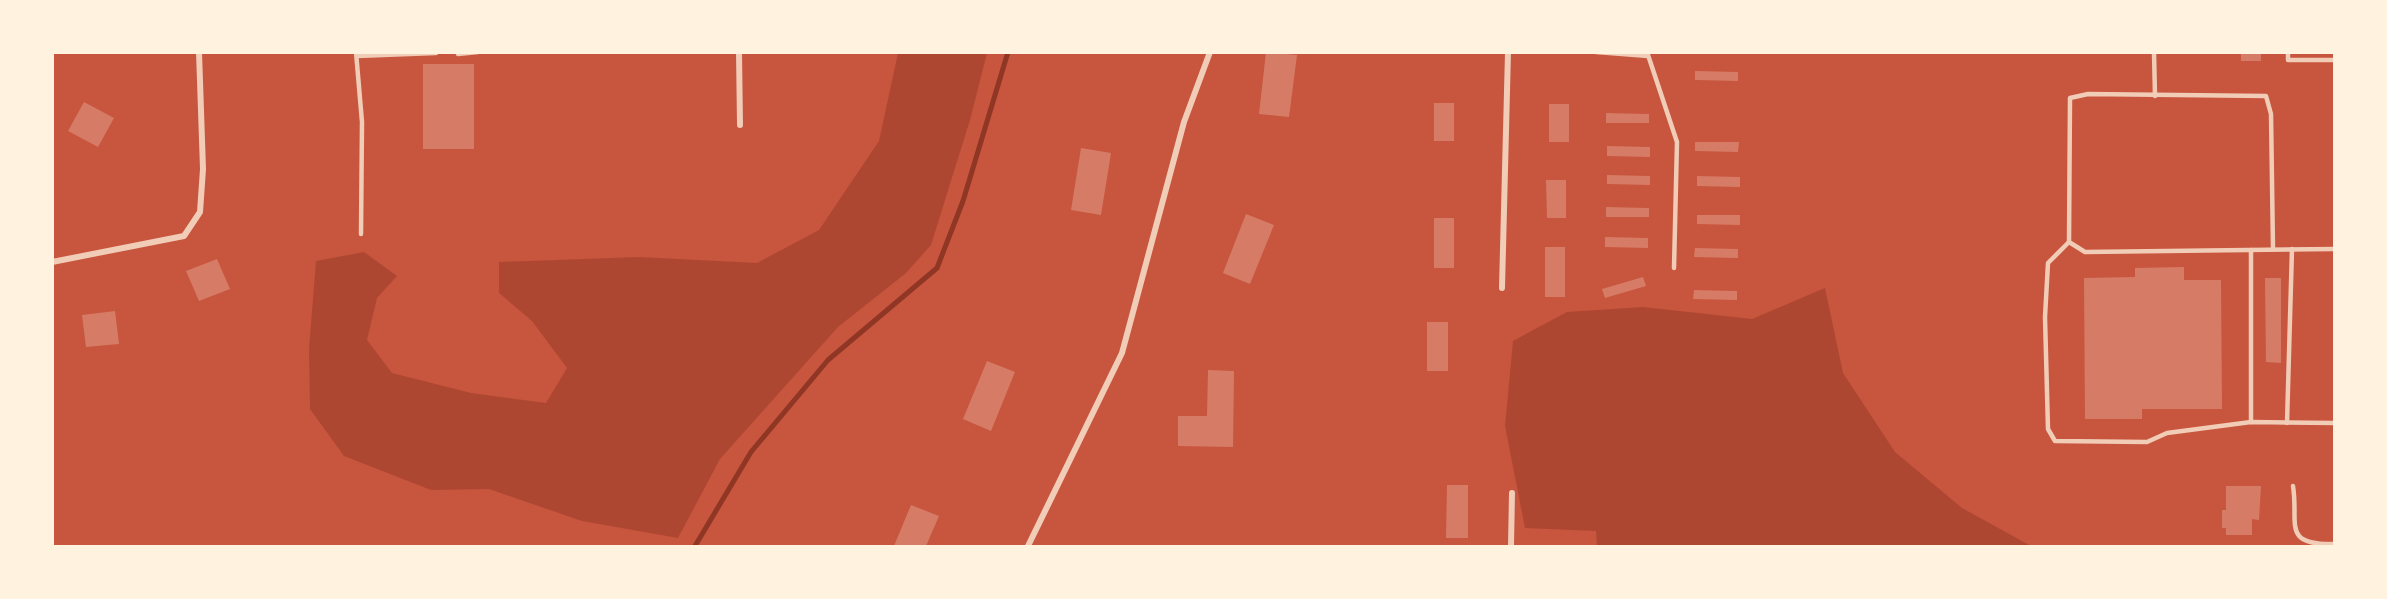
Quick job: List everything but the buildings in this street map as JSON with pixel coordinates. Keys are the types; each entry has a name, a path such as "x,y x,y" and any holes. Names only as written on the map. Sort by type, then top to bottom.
{"street":[{"path":"52,262 184,236 200,212 203,169 199,52"},
{"path":"739,52 740,125"},
{"path":"1028,546 1122,352 1184,122 1210,52"},
{"path":"1502,288 1508,52"},
{"path":"1511,546 1512,493"}],"lane":[{"path":"458,54 478,52"},
{"path":"1596,52 1648,54 1677,142 1674,268"},
{"path":"2154,52 2155,96"},
{"path":"2288,52 2288,60 2334,60"},
{"path":"361,234 362,122 357,54 436,53"},
{"path":"2273,249 2271,114 2266,96 2088,94 2070,98 2070,242 2048,263 2045,317 2048,429 2055,441 2147,442 2167,433 2251,422 2334,423"},
{"path":"2070,242 2085,252 2334,249"},
{"path":"2287,423 2292,249"},
{"path":"2251,250 2251,422"},
{"path":"2293,486 2295,531 2301,539 2316,545 2334,544"}],"shaded area":[{"path":"898,53 987,53 970,120 931,245 906,273 838,327 720,459 678,538 582,521 489,489 431,490 344,456 310,409 309,349 316,261 364,252 397,276 377,298 367,340 392,373 471,393 546,403 567,368 532,321 499,293 499,262 639,257 757,263 819,230 879,141"},
{"path":"1825,288 1843,373 1895,452 1962,508 2031,546 1597,546 1596,531 1525,528 1505,426 1513,341 1567,312 1643,307 1752,319"}],"waterway":[{"path":"695,546 751,452 828,360 937,268 963,201 1008,52"}]}
